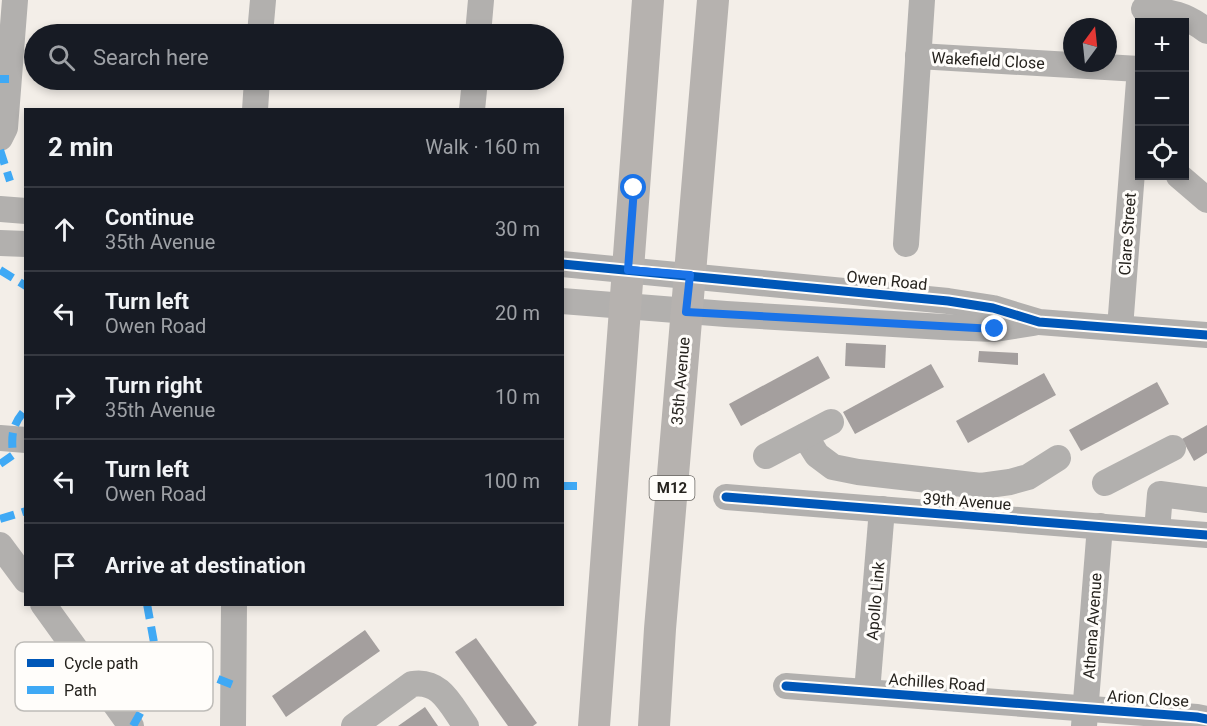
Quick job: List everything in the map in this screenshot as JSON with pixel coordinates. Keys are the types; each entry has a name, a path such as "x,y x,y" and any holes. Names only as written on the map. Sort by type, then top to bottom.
{"main road":[{"path":"594,726 648,0"},
{"name":"35th Avenue","path":"654,726 712,0"}],"street":[{"path":"0,138 5,128 15,0"},
{"path":"261,24 263,0"},
{"path":"479,24 481,0"},
{"path":"918,56 922,0"},
{"path":"1144,11 1173,12 1192,19 1207,32"},
{"name":"Wakefield Close","path":"906,244 918,56 1135,69"},
{"name":"Clare Street","path":"1137,126 1139,72"},
{"path":"255,108 256,90"},
{"path":"472,108 474,90"},
{"name":"Clare Street","path":"1120,328 1135,170"},
{"path":"1184,180 1207,200"},
{"path":"0,208 24,211"},
{"path":"0,243 24,244"},
{"name":"Owen Road","path":"564,264 948,301 993,308 1039,322 1207,335"},
{"name":"Owen Road","path":"564,301 686,312 995,329 1039,322"},
{"path":"766,456 831,422"},
{"path":"806,436 817,456 833,467 981,486 1028,477 1058,458"},
{"path":"0,438 24,440"},
{"path":"1105,483 1173,448"},
{"path":"1148,461 1160,494 1157,531"},
{"path":"921,512 924,479"},
{"path":"1160,494 1207,500"},
{"name":"39th Avenue","path":"726,497 1207,535"},
{"name":"Apollo Link","path":"867,692 882,509"},
{"name":"Athena Avenue","path":"1085,717 1100,526"},
{"path":"0,545 24,577"},
{"path":"44,606 70,642"},
{"path":"233,726 234,606"},
{"path":"354,726 412,684 422,683 440,690 466,726"},
{"name":"Achilles Road","path":"786,686 867,692 1085,717"},
{"path":"120,711 131,726"},
{"name":"Arion Close","path":"1085,717 1197,717 1207,720"}],"building":[{"path":"846,343 886,345 885,368 845,366"},
{"path":"979,351 1018,353 1018,365 978,362"},
{"path":"818,356 830,378 741,426 729,404"},
{"path":"931,364 944,387 855,434 843,412"},
{"path":"1044,373 1056,395 968,443 956,421"},
{"path":"1157,382 1169,404 1081,451 1069,430"},
{"path":"1207,425 1207,453 1194,461 1182,439"},
{"path":"365,630 380,651 286,717 272,696"},
{"path":"476,638 537,723 533,726 508,726 455,652"},
{"path":"425,707 438,726 398,726"}],"marked path":[{"path":"0,79 9,79"},
{"path":"0,150 10,181"},
{"path":"0,270 24,285"},
{"path":"0,464 13,455 14,430 24,412"},
{"path":"564,486 584,486"},
{"path":"0,519 24,512"},
{"path":"147,606 154,642"},
{"path":"213,677 233,685"},
{"path":"133,726 141,711"}],"cycle path":[{"path":"564,264 948,301 993,308 1039,322 1207,335"},
{"path":"726,497 1207,535"},
{"path":"786,686 1207,719"}],"route":[{"path":"634,188 628,270 690,275 686,312 995,329"}]}
